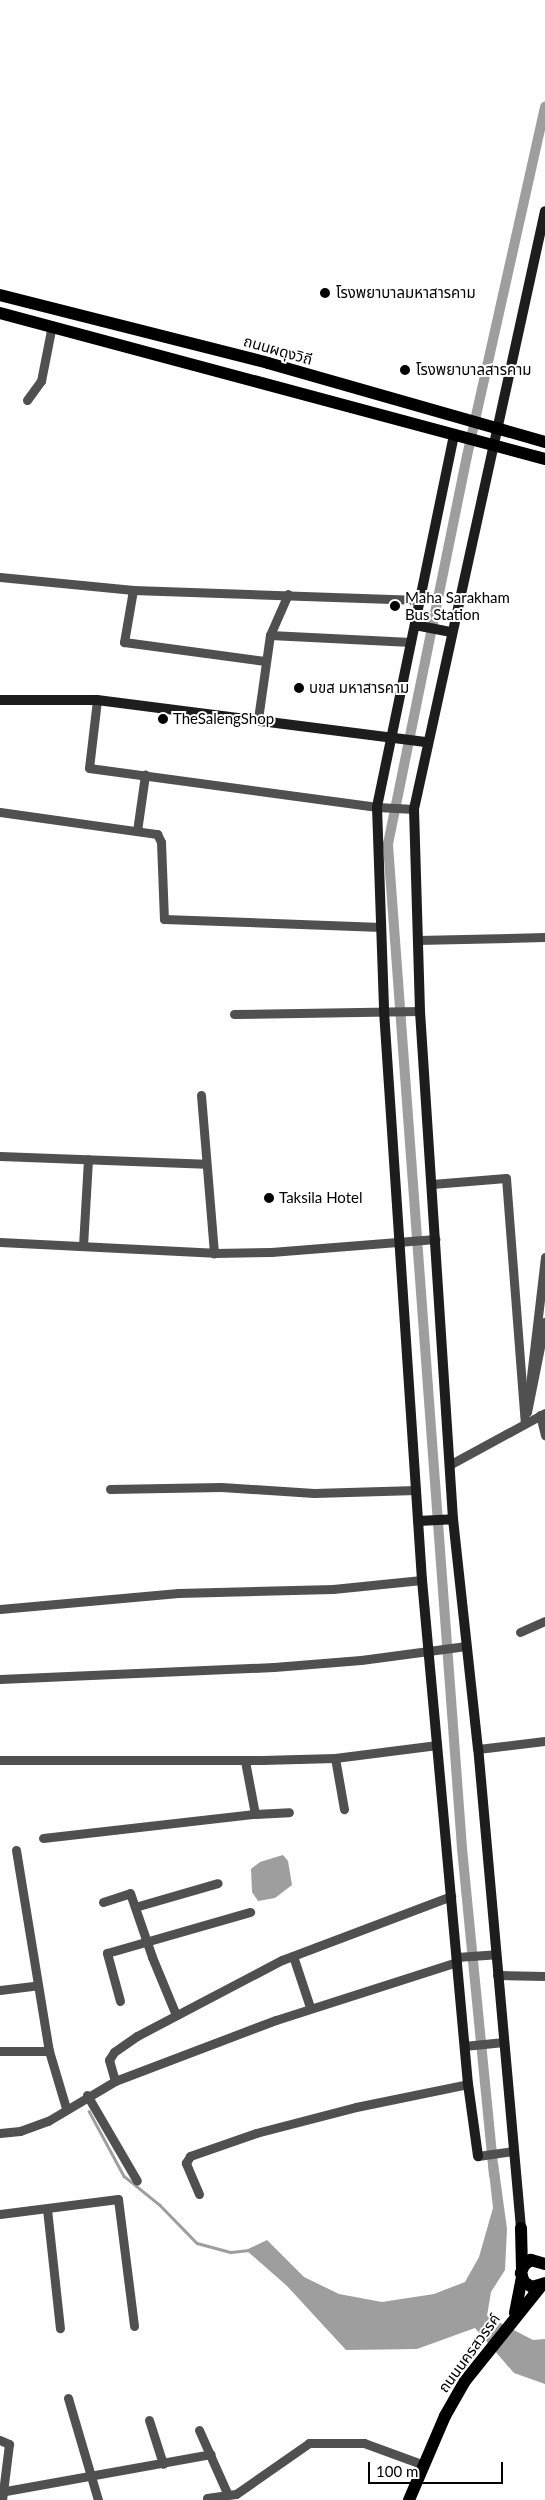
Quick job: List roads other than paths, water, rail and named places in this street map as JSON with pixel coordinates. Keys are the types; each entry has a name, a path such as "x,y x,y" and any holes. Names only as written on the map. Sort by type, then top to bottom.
{"main road":[{"name":"ถนนผดุงวิถี","path":"0,295 268,363 545,442"},
{"path":"0,313 52,325 545,460"},
{"path":"520,2228 529,2248 543,2262"},
{"path":"512,2320 522,2273 520,2228"},
{"path":"522,2273 531,2260 543,2262"},
{"path":"522,2273 528,2285 543,2284"},
{"name":"ถนนนครสวรรค์","path":"409,2500 445,2416 487,2351 543,2284"}],"street":[{"path":"520,2228 478,1749 453,1519 451,1464 420,1011 414,809 493,427 545,211"},
{"path":"26,400 41,381 52,325"},
{"path":"459,436 420,600 390,737 377,808 384,1011 398,1242 422,1580 464,2046 478,2156 514,2151"},
{"path":"0,577 133,590 420,600"},
{"path":"133,590 124,642 265,661"},
{"path":"258,719 270,635 288,594"},
{"path":"415,625 451,632"},
{"path":"270,635 411,642"},
{"path":"0,700 97,700 427,742"},
{"path":"97,700 89,768 377,808 414,809"},
{"path":"137,831 146,775"},
{"path":"0,812 158,834 161,842 164,919 381,926"},
{"path":"417,940 545,937"},
{"path":"234,1014 420,1011"},
{"path":"201,1095 205,1164 214,1253"},
{"path":"0,1156 205,1164"},
{"path":"83,1246 88,1159"},
{"path":"432,1184 506,1178 525,1423"},
{"path":"0,1242 214,1253 271,1252 435,1239"},
{"path":"525,1423 545,1257"},
{"path":"525,1423 545,1322"},
{"path":"451,1464 542,1414 545,1435"},
{"path":"110,1489 221,1487 314,1493 416,1490"},
{"path":"418,1521 453,1519"},
{"path":"0,1609 178,1593 324,1590 422,1580"},
{"path":"520,1632 545,1621"},
{"path":"0,1679 274,1667 466,1646"},
{"path":"478,1749 545,1741"},
{"path":"0,1760 245,1761 335,1758 437,1745"},
{"path":"335,1758 344,1809"},
{"path":"245,1761 255,1814"},
{"path":"43,1838 255,1814 289,1812"},
{"path":"16,1850 49,2051 66,2108"},
{"path":"135,1907 218,1883"},
{"path":"102,1902 130,1893 176,2015"},
{"path":"115,2081 109,2060 114,2052 176,2015 293,1956 451,1896"},
{"path":"120,2001 107,1953 250,1912"},
{"path":"0,2133 20,2131 48,2121 87,2095 115,2081 310,2008 457,1960 496,1954"},
{"path":"293,1956 310,2008"},
{"path":"497,1975 545,1976"},
{"path":"0,1990 38,1985"},
{"path":"464,2046 504,2042"},
{"path":"0,2051 49,2051"},
{"path":"199,2194 186,2163 190,2156 256,2133 356,2107 468,2084"},
{"path":"87,2095 137,2181"},
{"path":"0,2214 118,2198 134,2326"},
{"path":"47,2209 60,2328"},
{"path":"68,2398 98,2500"},
{"path":"149,2420 163,2464"},
{"path":"199,2430 228,2495"},
{"path":"0,2440 9,2444 2,2494 211,2454"},
{"path":"207,2498 236,2494 309,2443 364,2444 424,2465"}],"waterway":[{"path":"494,2175 462,1848 388,844 467,456 545,107"},
{"path":"89,2111 124,2176 160,2205 197,2243 231,2252 249,2250"}],"place":[{"name":"โรงพยาบาลมหาสารคาม","path":"325,293"},
{"name":"โรงพยาบาลสารคาม","path":"405,370"},
{"name":"Maha Sarakham Bus Station","path":"395,606"},
{"name":"บขส มหาสารคาม","path":"299,688"},
{"name":"TheSalengShop","path":"163,719"},
{"name":"Taksila Hotel","path":"269,1198"}]}
